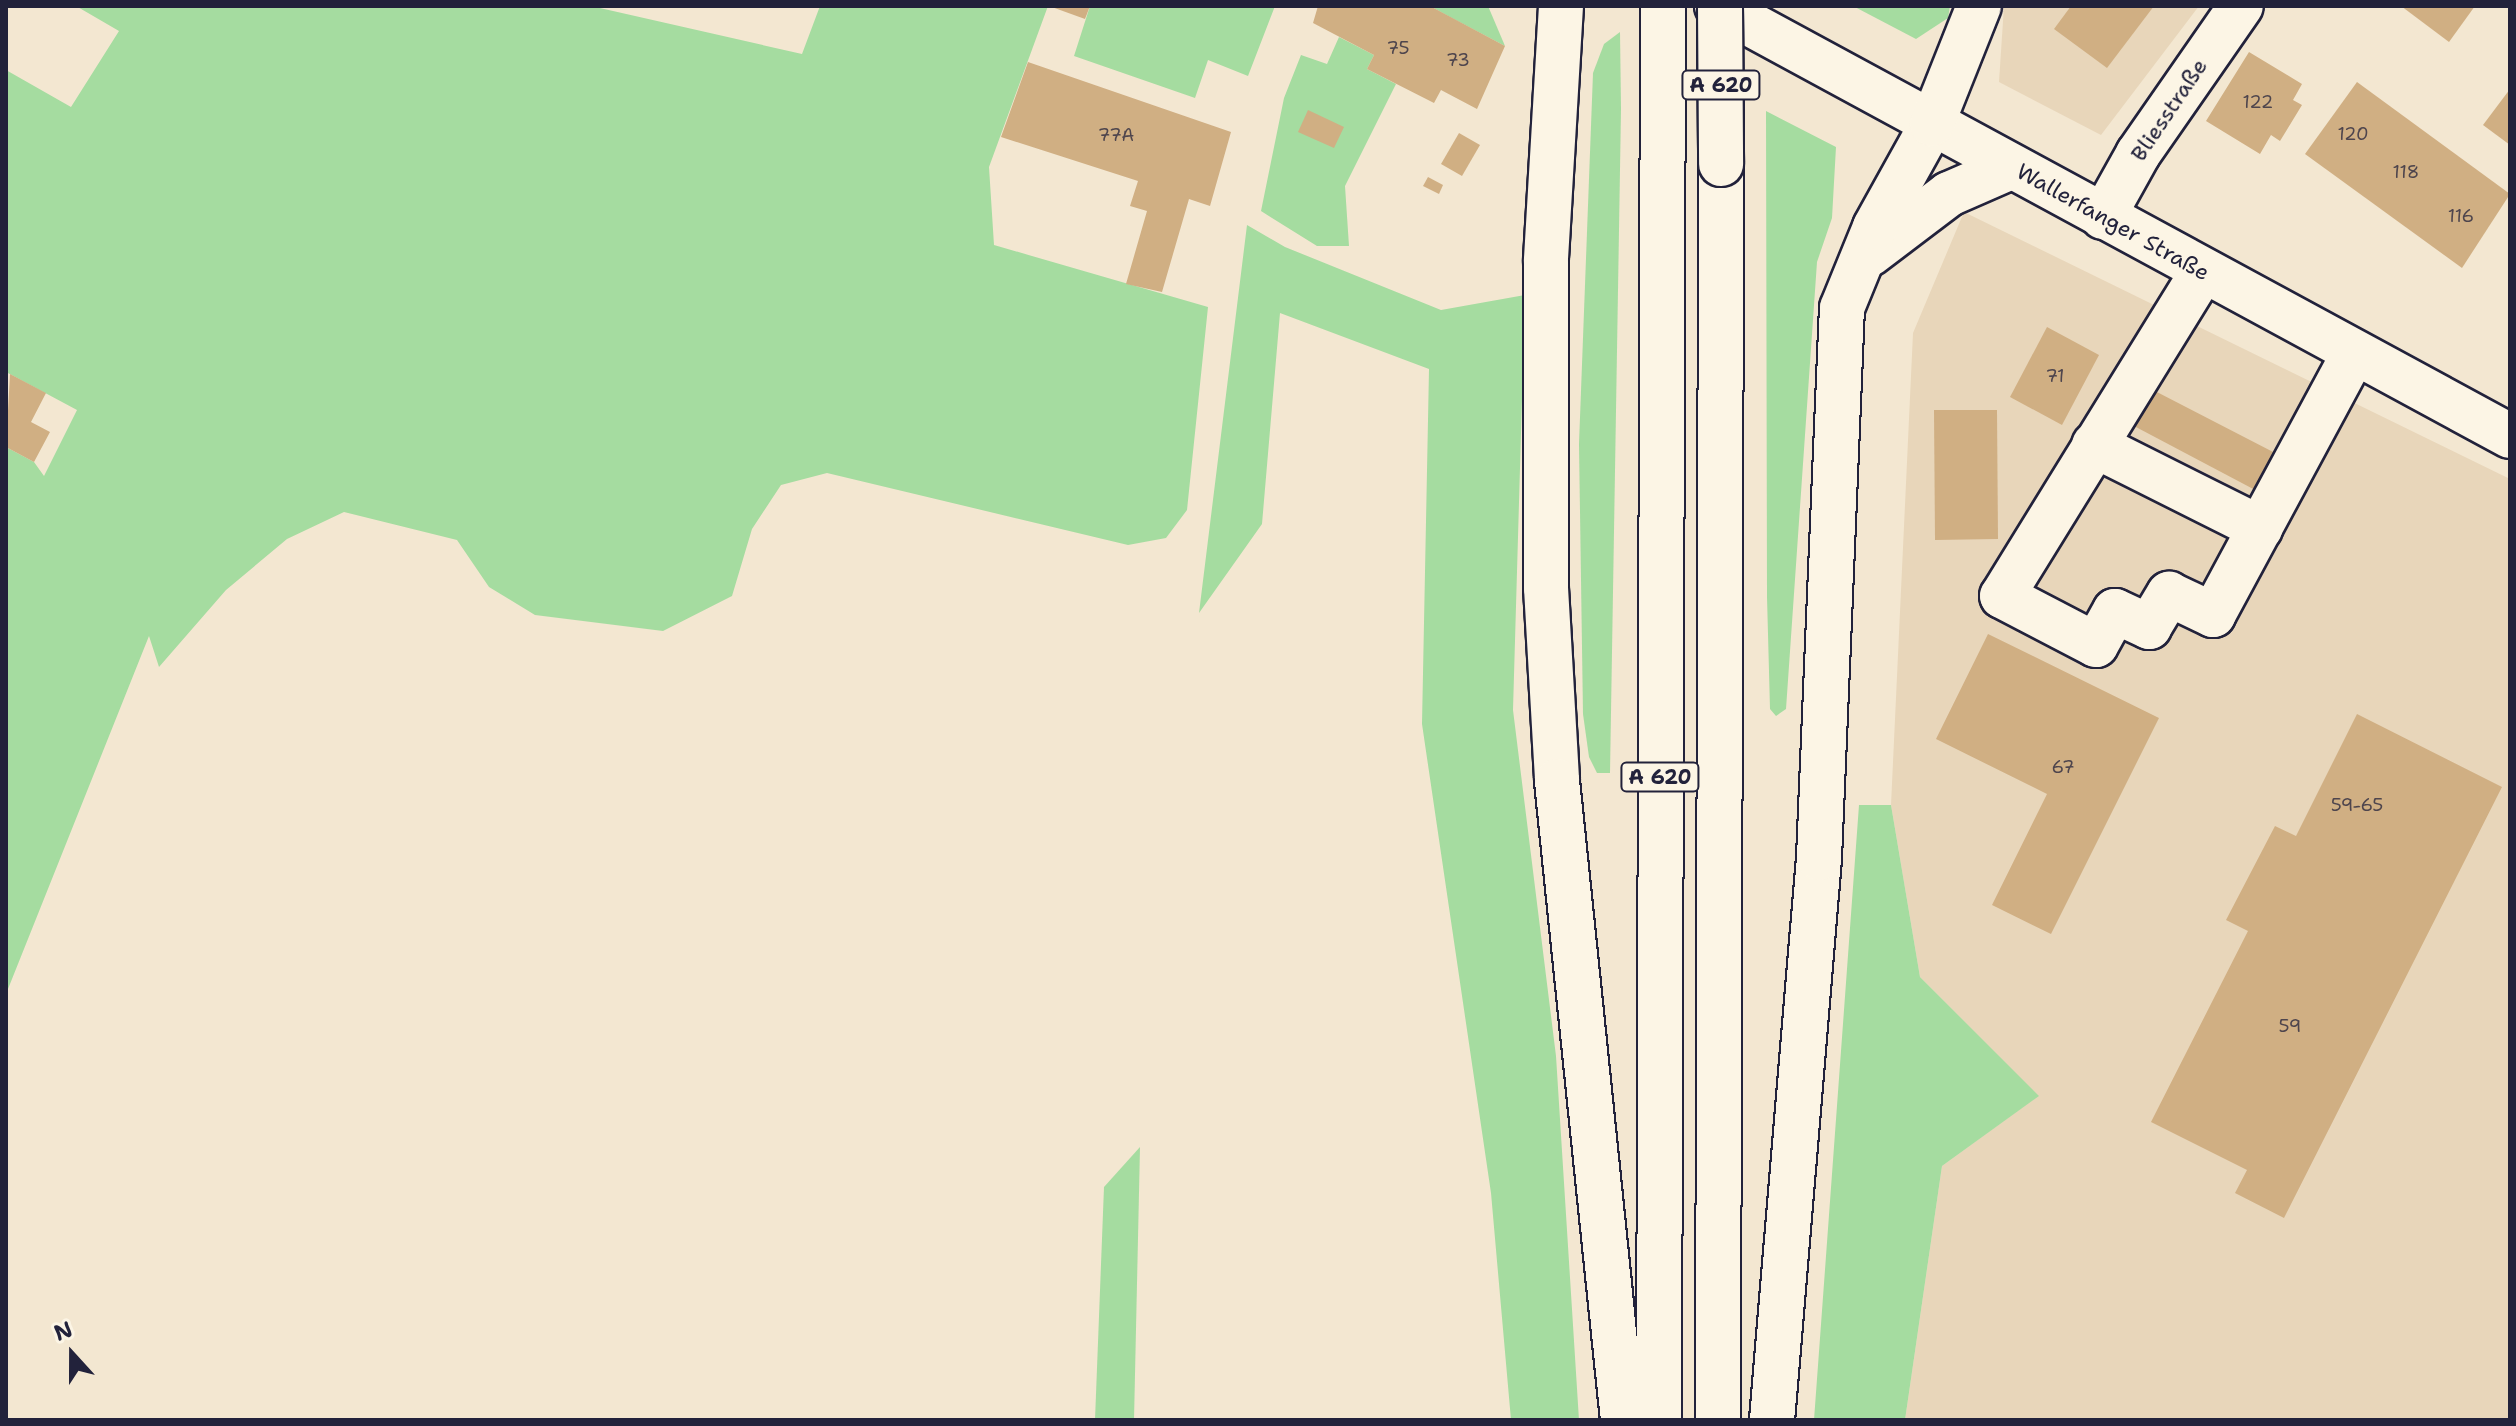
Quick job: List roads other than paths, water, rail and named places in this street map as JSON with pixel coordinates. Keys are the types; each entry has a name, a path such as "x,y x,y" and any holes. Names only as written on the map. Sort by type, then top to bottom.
{"main road":[{"path":"1561,6 1546,262 1546,588 1557,781 1623,1420"},
{"name":"A 620","path":"1659,1420 1663,6"},
{"name":"A 620","path":"1718,1420 1719,6"},
{"name":"Wallerfanger Straße","path":"1719,6 2510,436"},
{"path":"1772,1420 1819,858 1838,342 1842,308 1857,268 1932,124 1979,6"},
{"name":"Bliesstraße","path":"2103,217 2138,154 2241,6"},
{"path":"1857,268 1908,221 2011,167"},
{"path":"2203,271 2002,596 2096,645 2115,611 2149,627 2169,594 2213,615 2354,353"},
{"path":"2094,445 2260,528"}]}
